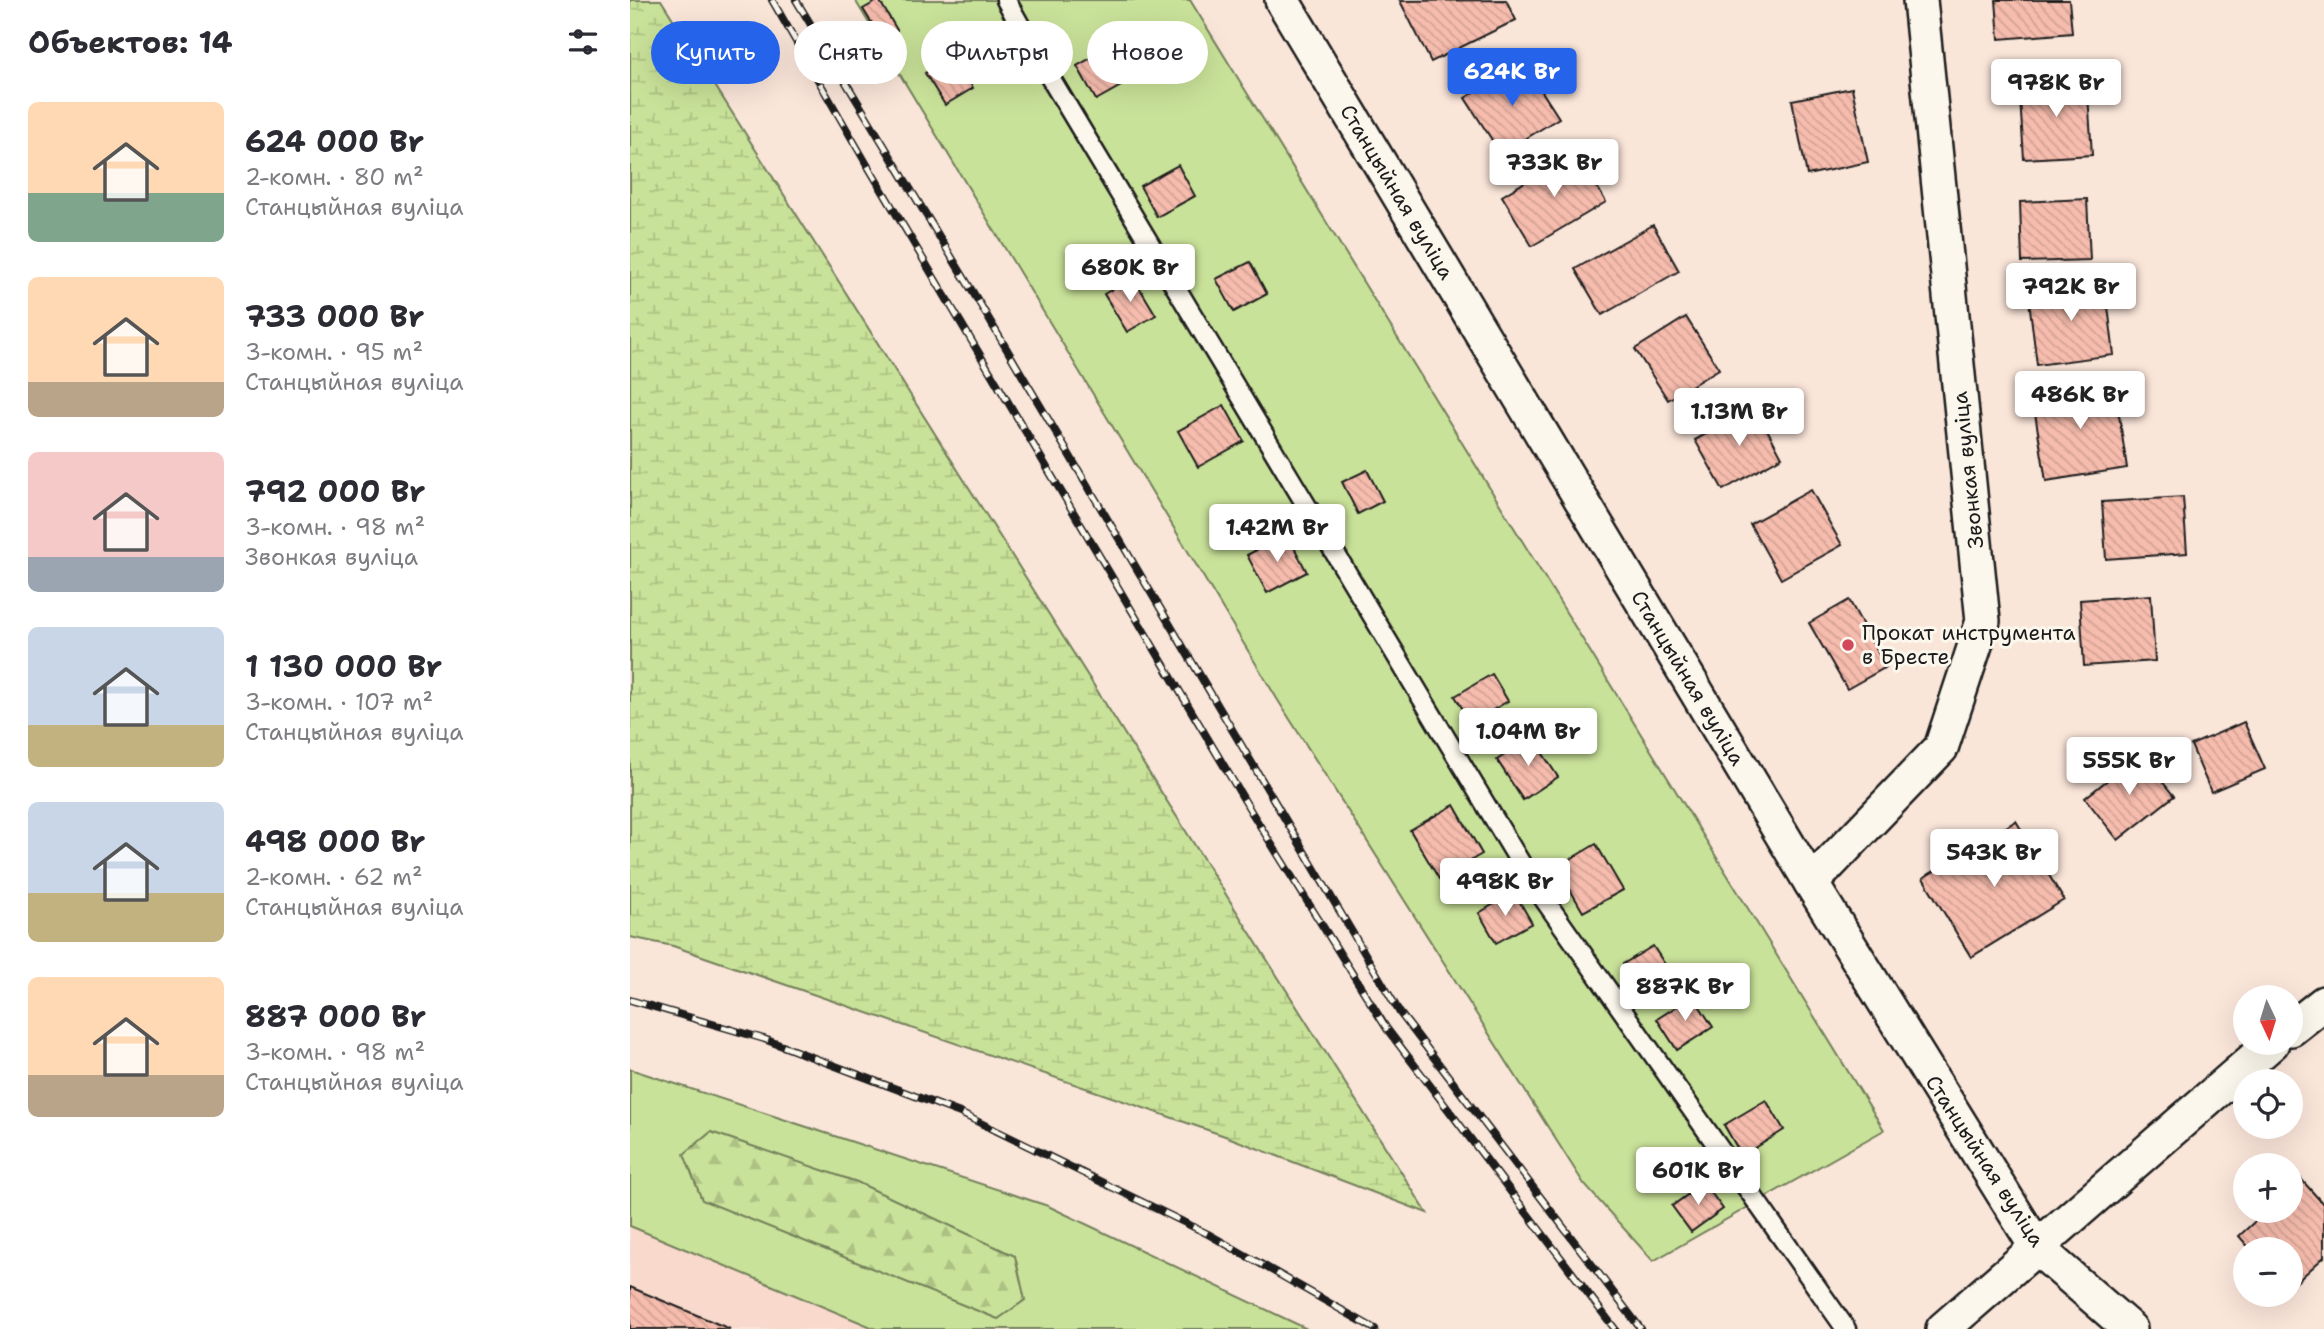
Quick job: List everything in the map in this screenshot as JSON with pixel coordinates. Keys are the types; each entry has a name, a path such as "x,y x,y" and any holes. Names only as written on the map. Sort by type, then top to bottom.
{"street":[{"name":"Станцыйная вуліца","path":"1282,0 1811,883 2037,1248 2130,1329"},
{"name":"Звонкая вуліца","path":"1811,883 1941,748 1983,621 1920,0"},
{"path":"2303,1020 2324,1003"},
{"path":"1943,1329 2258,1055"}],"lane":[{"path":"1006,0 1532,882 1846,1329"}],"shaded area":[{"path":"630,1226 876,1329 630,1329"}],"green space":[{"path":"630,0 661,0 674,21 651,21 651,84 714,84 1427,1213 1225,1136 673,946 630,937"},
{"path":"855,0 1190,0 1203,21 1087,21 1087,84 1208,84 1208,29 1884,1130 1653,1261 1584,1184 1279,702 906,84 907,21 868,21"},
{"path":"630,1069 1048,1206 1307,1329 876,1329 630,1226"},
{"path":"711,1132 857,1182 1015,1256 1025,1300 998,1319 702,1200 684,1154"}],"building":[{"path":"879,0 892,21 870,21 863,9"},
{"path":"1506,0 1516,20 1431,62 1400,1"},
{"path":"1996,0 2069,0 2072,33 1999,39"},
{"path":"1087,60 1087,84 1077,66"},
{"path":"1523,62 1559,118 1501,154 1465,98"},
{"path":"2087,79 2092,155 2024,159 2019,83"},
{"path":"932,84 970,84 973,88 945,105"},
{"path":"1087,84 1124,84 1096,100"},
{"path":"1852,88 1868,162 1807,175 1792,100"},
{"path":"1576,151 1606,202 1532,246 1502,196"},
{"path":"1178,165 1195,196 1157,217 1140,186"},
{"path":"2087,199 2090,260 2022,262 2020,202"},
{"path":"1653,225 1679,271 1602,315 1575,269"},
{"path":"1250,262 1267,294 1234,312 1216,279"},
{"path":"1133,277 1156,315 1127,332 1104,294"},
{"path":"2105,282 2114,355 2037,365 2028,292"},
{"path":"1686,317 1719,369 1668,400 1635,349"},
{"path":"2114,382 2127,468 2046,481 2032,395"},
{"path":"1224,405 1244,441 1198,467 1178,431"},
{"path":"1755,407 1782,457 1723,490 1695,440"},
{"path":"1367,470 1383,501 1358,514 1342,482"},
{"path":"1811,490 1842,545 1781,579 1750,524"},
{"path":"2183,497 2187,553 2106,559 2102,502"},
{"path":"1287,534 1307,572 1267,593 1247,555"},
{"path":"2151,595 2155,661 2084,666 2080,600"},
{"name":"Прокат инструмента в Бресте","path":"1849,600 1886,667 1847,689 1809,623"},
{"path":"1492,674 1508,701 1471,723 1455,696"},
{"path":"2244,722 2265,769 2211,792 2191,745"},
{"path":"1532,737 1558,777 1523,800 1497,760"},
{"path":"2140,754 2174,796 2118,840 2085,798"},
{"path":"1454,805 1482,854 1439,879 1410,830"},
{"path":"2016,821 2064,900 1971,957 1923,878"},
{"path":"1596,844 1623,890 1583,912 1557,867"},
{"path":"1514,892 1532,923 1496,943 1479,913"},
{"path":"1653,946 1675,980 1645,998 1623,964"},
{"path":"1693,996 1713,1027 1677,1050 1657,1019"},
{"path":"1766,1100 1784,1130 1742,1156 1724,1125"},
{"path":"2303,1181 2324,1205 2324,1257 2303,1276 2303,1237 2239,1236 2253,1223 2303,1223"},
{"path":"1704,1183 1723,1209 1691,1232 1672,1206"},
{"path":"630,1287 730,1329 630,1329"}],"railway":[{"path":"772,0 1252,813 1387,1029 1615,1329"},
{"path":"796,0 977,299 1400,1013 1641,1329"},
{"path":"630,1000 764,1039 960,1113 1208,1234 1375,1329"}],"place":[{"name":"Прокат инструмента в Бресте","path":"1848,645"}]}
